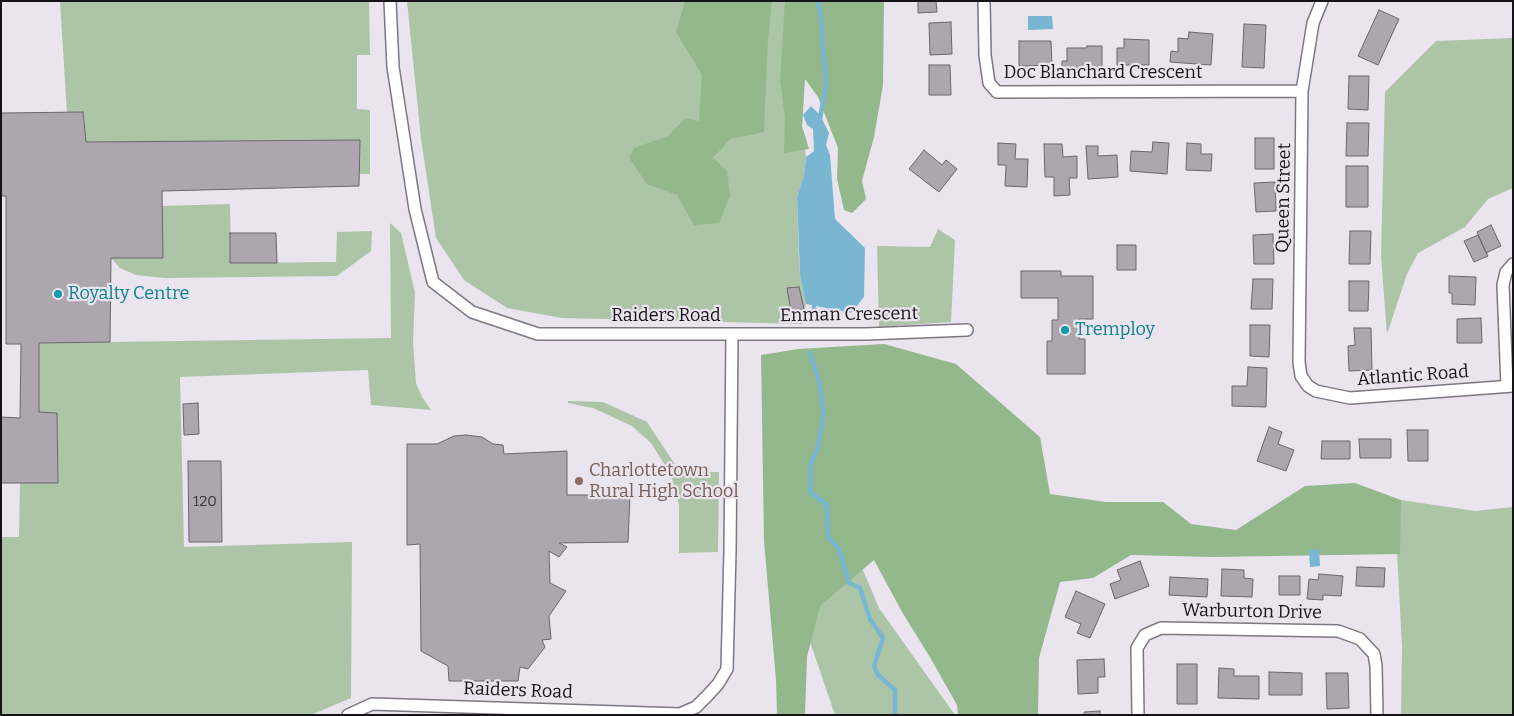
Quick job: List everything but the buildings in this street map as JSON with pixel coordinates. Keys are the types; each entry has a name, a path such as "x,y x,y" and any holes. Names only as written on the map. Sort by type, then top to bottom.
{"street":[{"name":"Raiders Road","path":"348,715 372,704 680,714 696,707 718,684 727,669 732,334 538,334 472,312 434,282 416,209 393,67 390,1"},
{"name":"Doc Blanchard Crescent","path":"984,1 985,55 989,83 997,92 1302,91"},
{"name":"Queen Street","path":"1316,391 1308,386 1301,376 1299,362 1302,91 1313,23 1322,1"},
{"path":"1510,386 1504,284 1506,272 1513,264"},
{"name":"Enman Crescent","path":"732,334 866,334 967,330"},
{"name":"Atlantic Road","path":"1316,391 1350,398 1510,386"},
{"name":"Warburton Drive","path":"1138,715 1137,648 1145,635 1160,628 1338,631 1360,639 1374,654 1377,715"}],"green space":[{"path":"60,1 369,1 370,55 357,55 357,109 370,110 370,174 359,174 360,140 86,142 83,112 67,113"},
{"path":"407,1 795,1 804,90 802,126 806,157 804,175 797,197 800,275 806,304 802,324 562,318 507,308 464,280 436,238 421,139"},
{"path":"685,1 772,1 768,39 764,132 730,139 713,158 727,171 730,196 719,223 694,225 677,195 647,184 629,158 634,148 668,136 685,118 699,121 702,75 676,32"},
{"path":"785,1 884,1 883,85 874,137 862,181 866,199 852,213 844,210 837,179 838,148 818,97 805,79 802,126 809,149 784,153 785,117 780,80"},
{"path":"1513,38 1513,188 1488,199 1465,227 1418,253 1407,274 1387,334 1381,256 1385,92 1436,41"},
{"path":"230,204 231,263 336,262 337,232 372,231 371,251 337,276 165,278 136,275 120,268 111,258 163,258 162,206"},
{"path":"390,223 401,233 415,293 413,343 416,383 422,397 431,410 371,405 368,370 180,377 184,547 352,542 351,698 311,715 1,715 1,537 19,537 20,483 58,482 57,413 39,412 39,343 391,338"},
{"path":"938,229 955,240 951,322 879,327 877,246 930,247"},
{"path":"884,344 956,364 1040,437 1050,494 1106,502 1163,502 1191,524 1236,530 1305,486 1355,483 1401,500 1400,554 1212,557 1131,555 1093,578 1060,582 1039,658 1038,715 958,715 957,705 902,612 874,560 820,606 807,657 805,715 777,715 776,680 764,541 761,355 798,349"},
{"path":"568,401 603,402 647,422 680,472 719,472 718,552 679,553 679,505 671,475 651,443 632,426 593,408 568,403"},
{"path":"1401,500 1475,511 1513,507 1513,715 1401,715 1402,647 1396,532"},
{"path":"860,563 879,608 955,715 835,715 794,595"}],"water":[{"path":"1028,16 1052,16 1053,29 1028,30"},
{"path":"811,106 820,115 829,133 826,145 830,155 835,219 865,248 864,297 851,313 806,304 800,275 797,197 804,175 806,157 814,151 813,129 807,125 803,115"},
{"path":"1319,549 1320,566 1310,567 1309,550"}],"waterway":[{"path":"818,1 826,84 820,119"},
{"path":"814,301 814,318"},
{"path":"810,353 819,381 824,413 817,450 810,466 810,492 827,505 828,537 839,549 849,583 860,588 870,619 883,638 874,666 878,675 895,690 895,715"}],"place":[{"name":"Royalty Centre","path":"58,294"},
{"name":"Tremploy","path":"1065,330"},
{"name":"Charlottetown Rural High School","path":"579,481"}]}
